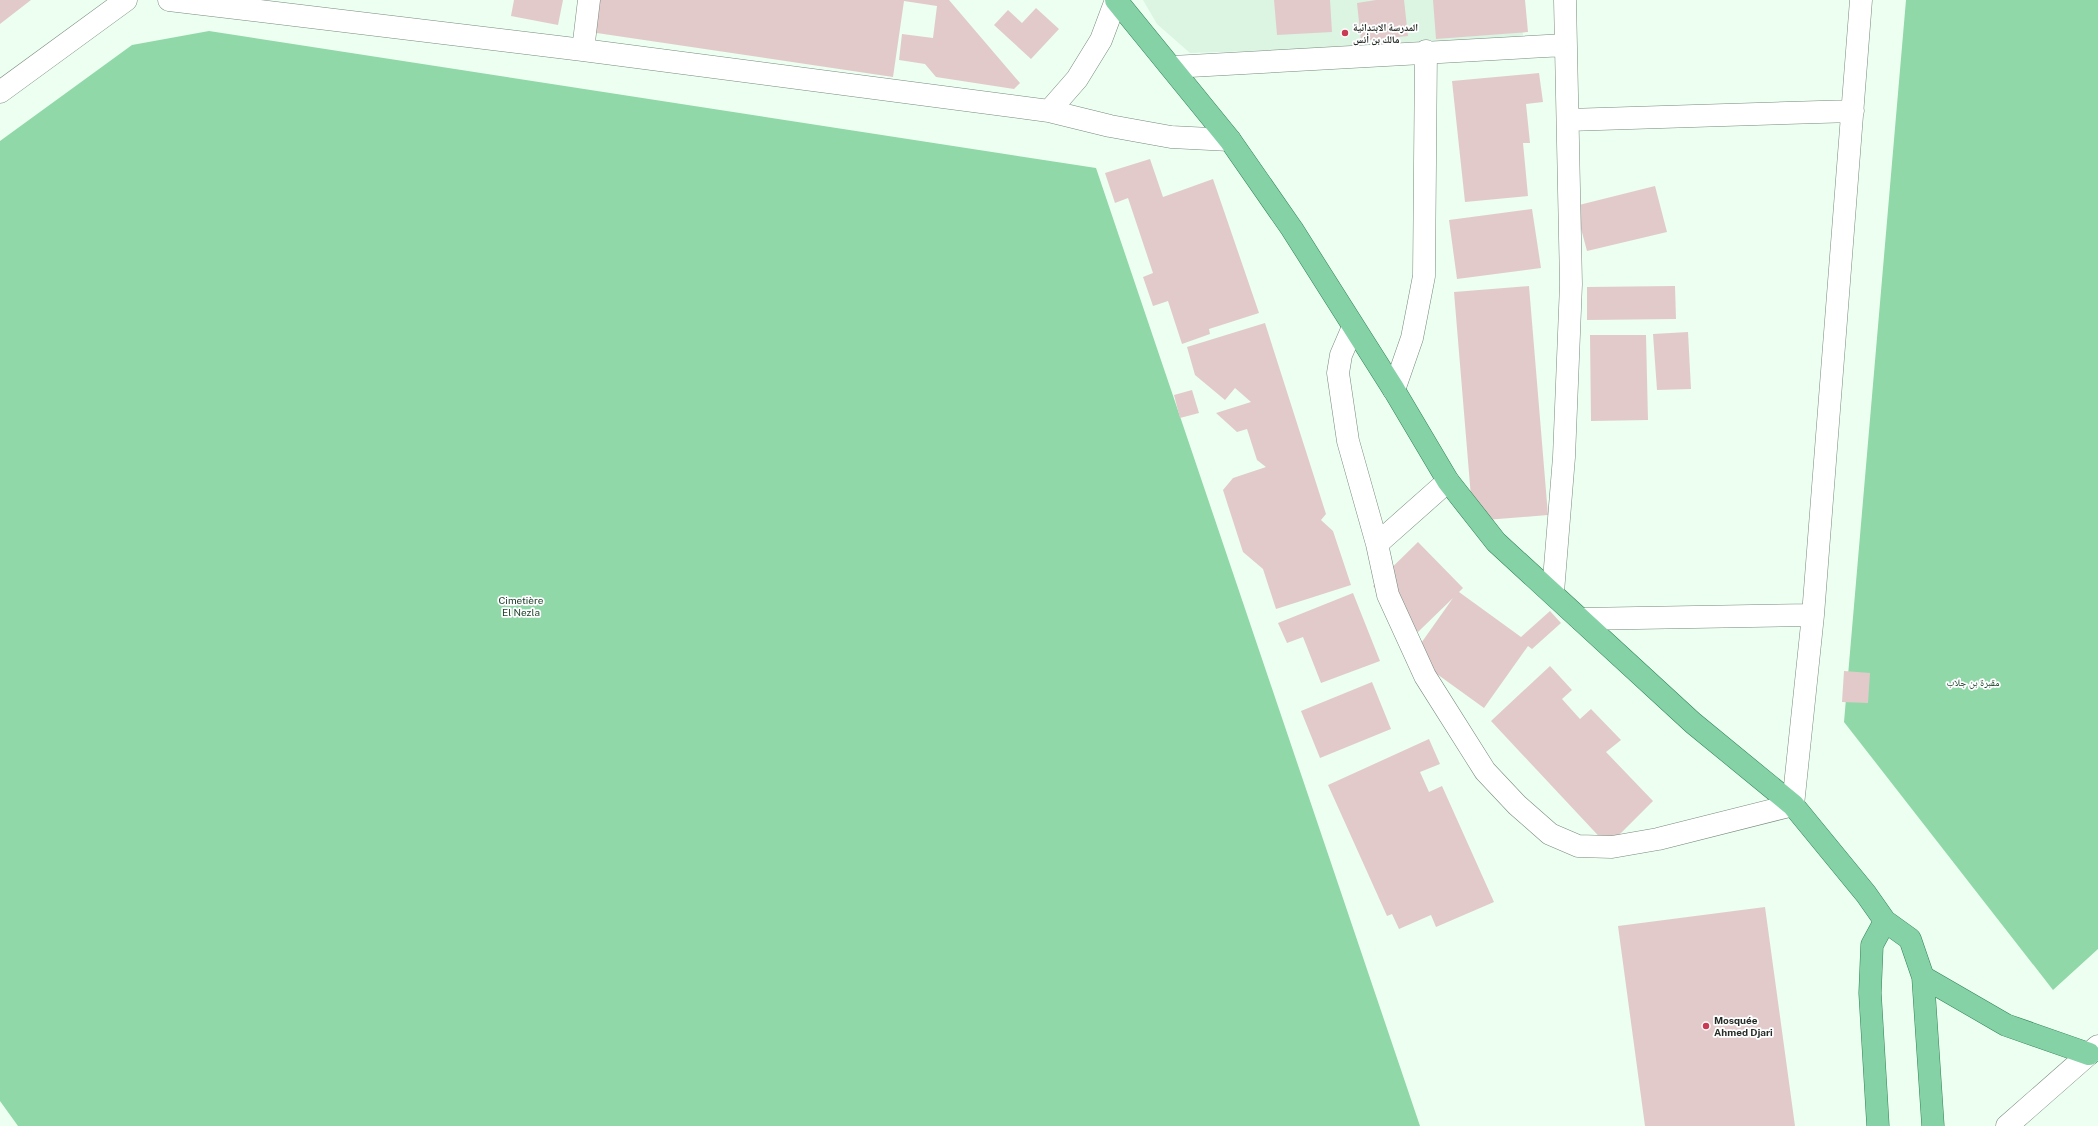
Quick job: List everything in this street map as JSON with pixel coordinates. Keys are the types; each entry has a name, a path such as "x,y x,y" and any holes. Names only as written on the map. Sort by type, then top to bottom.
{"main road":[{"path":"1116,0 1230,140 1292,229 1394,390 1448,481 1496,542 1553,592 1580,619 1693,723 1793,805 1866,894 1885,921 1910,939 1923,977 1933,1126"},
{"path":"1878,1126 1870,993 1872,946 1885,921"},
{"path":"1923,977 2006,1025 2094,1050"}],"street":[{"path":"0,92 126,0"},
{"path":"169,0 583,50 1049,111 1110,126 1171,137 1230,140"},
{"path":"583,50 589,0"},
{"path":"1049,111 1077,78 1101,40 1116,0"},
{"path":"1553,592 1564,457 1571,284 1565,0"},
{"path":"1353,327 1341,355 1338,373 1348,441 1377,544 1388,594 1424,676 1484,771 1517,805 1550,834 1578,846 1612,847 1658,838 1793,805 1813,615 1861,0"},
{"path":"1172,67 1426,51 1565,45"},
{"path":"1394,390 1412,338 1424,276 1426,51"},
{"path":"1568,120 1853,111"},
{"path":"1377,544 1448,481"},
{"path":"1580,619 1813,615"},
{"path":"2007,1126 2094,1050"}],"shaded area":[{"name":"المدرسة الابتدائية مالك بن أنس","path":"1143,0 1522,0 1523,42 1190,53 1157,24"}],"green space":[{"name":"مقبرة بن جلاب","path":"1906,0 2098,0 2098,949 2053,990 1844,722"},
{"name":"Cimetière El Nezla","path":"209,31 1096,168 1420,1126 18,1126 0,1101 0,141 132,45"}],"building":[{"path":"0,0 31,0 0,24"},
{"path":"514,0 563,0 558,25 511,16"},
{"path":"594,0 949,0 1020,83 1014,89 936,77 925,64 899,60 902,34 933,38 937,6 904,1 893,77 590,32"},
{"path":"1274,0 1330,0 1332,32 1277,35"},
{"path":"1376,0 1404,0 1408,36 1361,41 1357,3"},
{"path":"1433,0 1525,0 1528,32 1436,39"},
{"path":"1036,8 1059,29 1031,59 994,25 1008,10 1022,23"},
{"path":"1539,73 1543,102 1526,104 1530,143 1523,143 1528,196 1465,202 1452,81"},
{"path":"1150,159 1163,197 1213,179 1259,313 1209,329 1210,334 1182,344 1168,301 1153,306 1143,277 1153,273 1128,198 1115,203 1105,173"},
{"path":"1655,186 1667,232 1587,251 1575,206"},
{"path":"1532,209 1541,268 1457,279 1449,220"},
{"path":"1529,286 1548,515 1473,521 1454,292"},
{"path":"1675,286 1676,319 1587,320 1587,287"},
{"path":"1265,323 1326,514 1321,520 1333,531 1351,585 1276,609 1263,569 1243,552 1223,490 1233,478 1266,467 1257,460 1247,429 1237,432 1216,413 1251,402 1235,388 1225,400 1195,375 1187,347"},
{"path":"1688,332 1691,389 1657,390 1653,334"},
{"path":"1590,335 1646,335 1648,420 1591,421"},
{"path":"1192,390 1199,413 1180,418 1174,395"},
{"path":"1418,542 1463,588 1459,592 1521,637 1550,611 1561,623 1532,649 1528,646 1484,708 1412,656 1453,598 1418,632 1373,586"},
{"path":"1353,593 1380,661 1321,683 1303,637 1287,643 1278,623"},
{"path":"1550,666 1572,690 1562,699 1580,719 1591,709 1621,740 1606,752 1653,801 1608,846 1491,721"},
{"path":"1844,671 1870,673 1868,703 1842,702"},
{"path":"1372,682 1391,729 1320,758 1301,711"},
{"path":"1429,739 1440,764 1420,772 1429,792 1442,786 1494,902 1436,927 1431,915 1399,929 1392,914 1387,916 1328,785"},
{"name":"Mosquée Ahmed Djari","path":"1765,907 1795,1126 1645,1126 1618,926"}],"place":[{"name":"المدرسة الابتدائية مالك بن أنس","path":"1345,33"},
{"name":"Mosquée Ahmed Djari","path":"1706,1026"}]}
